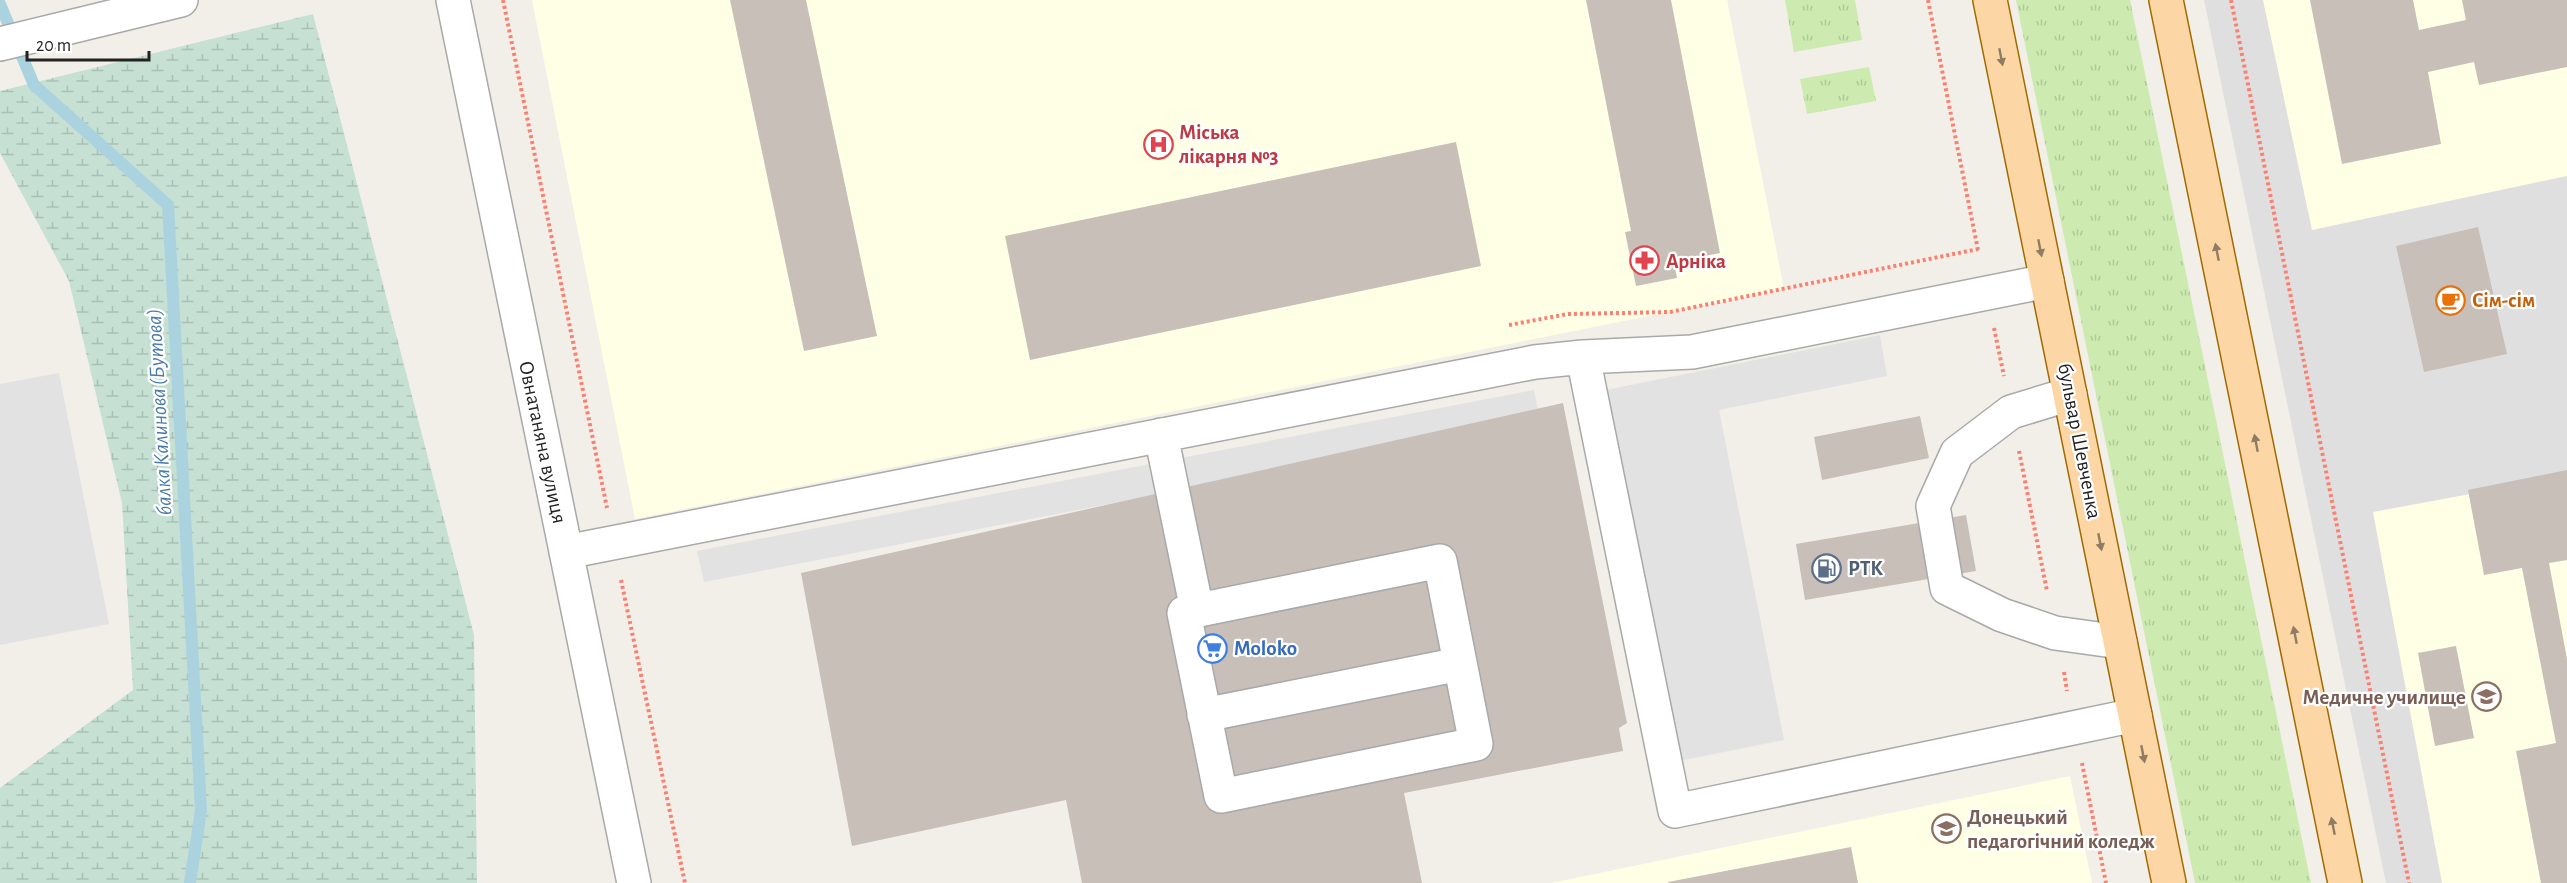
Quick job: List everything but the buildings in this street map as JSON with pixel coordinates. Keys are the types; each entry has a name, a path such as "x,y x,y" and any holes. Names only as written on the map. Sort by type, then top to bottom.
{"main road":[{"name":"бульвар Шевченка","path":"1990,0 2169,883"},
{"path":"2166,0 2345,883"}],"street":[{"path":"0,44 181,0"},
{"name":"Овнатаняна вулиця","path":"453,0 634,883"},
{"path":"566,552 1535,362 1583,357 1692,352 2047,281"},
{"path":"1583,357 1675,811 2135,715"},
{"path":"2070,394 2011,412 1957,453 1933,507 1947,588 2002,615 2055,633 2120,642"},
{"path":"1161,435 1197,610"},
{"path":"1440,561 1460,664 1476,744 1221,796 1184,613 1440,561"},
{"path":"1204,715 1460,664"}],"path":[{"path":"503,0 685,883"},
{"path":"2231,0 2409,883"}],"shaded area":[{"name":"Міська лікарня №3","path":"532,0 1727,0 1784,289 635,519"},
{"path":"2204,0 2567,0 2567,883 2386,883"},
{"path":"2263,0 2567,0 2567,176 2312,230"},
{"path":"1880,335 1887,376 1719,410 1784,740 1664,764 1591,393"},
{"path":"59,373 109,624 0,645 0,384"},
{"path":"1534,390 1540,421 704,582 697,551"},
{"name":"Медичне училище","path":"2567,476 2567,883 2442,883 2373,512"},
{"name":"Донецький педагогічний коледж","path":"2070,776 2092,883 1551,883"}],"green space":[{"path":"1785,0 1855,0 1862,40 1794,52"},
{"path":"2016,0 2130,0 2311,883 2195,883"},
{"path":"313,14 474,635 477,883 0,883 0,788 133,690 122,503 69,281 0,153 0,91"},
{"path":"1869,67 1876,101 1807,114 1800,79"}],"waterway":[{"name":"балка Калинова (Бутова)","path":"0,4 34,85 168,205 201,810 190,883"}],"place":[{"name":"Міська лікарня №3","path":"1158,144"},
{"name":"Арніка","path":"1645,261"},
{"name":"Сім-сім","path":"2451,300"},
{"name":"РТК","path":"1827,568"},
{"name":"Moloko","path":"1213,648"},
{"name":"Медичне училище","path":"2487,697"},
{"name":"Донецький педагогічний коледж","path":"1946,829"}]}
